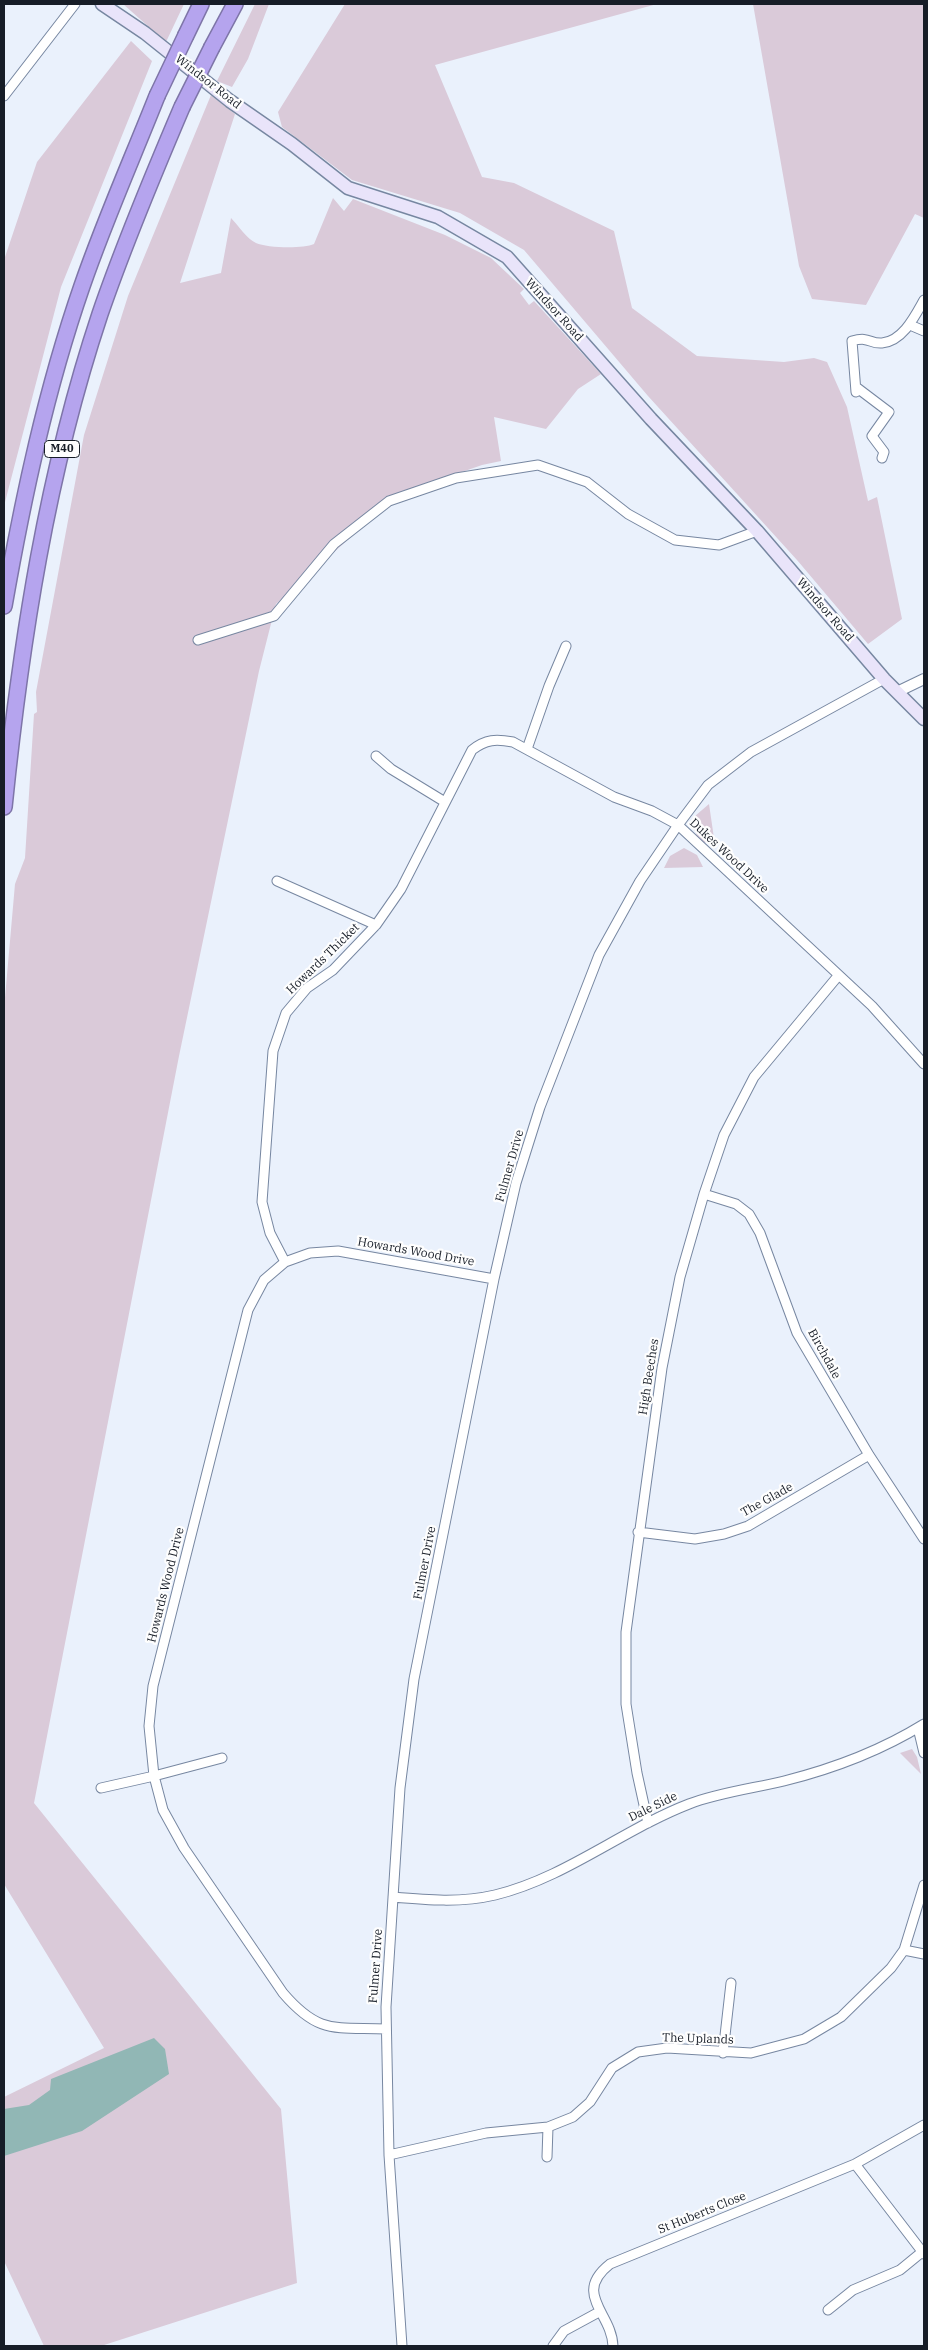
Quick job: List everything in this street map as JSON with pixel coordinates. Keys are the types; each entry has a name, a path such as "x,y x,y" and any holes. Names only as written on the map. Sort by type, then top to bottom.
{"highway":[{"name":"M40","path":"4,606 22,502 48,398 82,286 157,96 201,4"},
{"name":"M40","path":"4,807 29,612 49,507 70,416 100,315 127,238 182,107 235,4"}],"main road":[{"name":"Windsor Road","path":"102,4 145,33 230,101 292,144 348,188 438,217 507,257 645,411 757,531 884,679 924,719"}],"street":[{"path":"4,96 75,4"},
{"path":"882,458 884,452 872,436 889,412 856,389 852,341 864,337 881,343 893,339 910,325 924,300"},
{"path":"910,325 924,331"},
{"path":"198,640 274,616 334,544 389,501 456,478 538,464 587,482 628,514 675,540 719,545 757,531"},
{"path":"527,749 549,686 566,646"},
{"name":"Dukes Wood Drive","path":"884,679 751,752 708,785 678,826 872,1006 924,1062"},
{"path":"897,692 924,679"},
{"name":"Howards Thicket","path":"285,1262 270,1232 262,1202 273,1051 286,1013 307,988 333,970 376,925 401,888 472,750 482,742 496,739 513,742 614,797 652,811 678,826"},
{"path":"376,756 391,769 445,802"},
{"name":"Fulmer Drive","path":"402,2346 389,2156 386,2029 400,1788 414,1679 494,1279 516,1183 540,1107 599,955 640,881 678,826"},
{"path":"277,880 376,925"},
{"name":"High Beeches","path":"648,1823 637,1772 626,1704 626,1632 638,1532 664,1359 680,1277 704,1194 724,1135 754,1077 838,976"},
{"name":"Birchdale","path":"704,1194 736,1204 749,1214 760,1233 797,1333 869,1455 924,1539"},
{"name":"Howards Wood Drive","path":"386,2029 325,2027 300,2013 283,1993 184,1848 163,1810 154,1776 149,1726 153,1686 248,1310 264,1280 285,1262 310,1253 338,1250 494,1279"},
{"name":"The Glade","path":"638,1532 695,1539 724,1534 748,1526 869,1455"},
{"path":"921,1726 924,1753"},
{"name":"Dale Side","path":"393,1897 444,1901 494,1895 543,1880 648,1823 690,1803 787,1780 853,1759 921,1726"},
{"path":"101,1788 222,1758"},
{"name":"The Uplands","path":"389,2156 486,2133 548,2127 573,2117 590,2102 612,2068 638,2052 666,2048 723,2053 751,2053 804,2039 841,2017 891,1968 904,1950 924,1886"},
{"path":"904,1950 924,1954"},
{"path":"723,2053 731,1983"},
{"name":"St Huberts Close","path":"613,2346 612,2337 599,2312 593,2295 595,2279 610,2264 855,2164 924,2125"},
{"path":"547,2157 548,2127"},
{"path":"828,2310 853,2290 900,2270 923,2253 855,2164"},
{"path":"553,2346 564,2331 599,2312"}],"shaded area":[{"path":"123,4 184,4 166,42"},
{"path":"255,4 269,4 248,59 232,87 217,81"},
{"path":"345,4 657,4 435,65 482,177 514,183 614,231 632,308 697,356 784,362 814,358 827,362 847,407 868,501 877,497 902,619 868,644 797,560 648,396 524,250 460,213 352,180 282,127 278,112"},
{"path":"753,4 924,4 924,218 915,214 866,305 812,299 799,266"},
{"path":"131,41 152,61 61,287 4,506 4,260 37,162"},
{"path":"211,95 235,114 180,283 221,273 231,218 246,235 261,245 276,247 309,246 314,244 333,198 344,211 353,199 445,235 491,258 524,289 520,293 529,305 534,301 601,374 578,389 546,429 494,417 501,461 482,465 399,494 276,604 259,671 179,1056 34,1803 281,2109 297,2283 101,2346 44,2346 4,2261 4,2097 104,2048 4,1884 4,1009 15,884 25,858 34,714 37,712 36,692 84,435 128,296"},
{"path":"709,804 715,845 699,841 694,829 695,816"},
{"path":"684,848 697,855 703,867 664,868 670,856"},
{"path":"912,1749 917,1757 921,1774 900,1753"},
{"path":"154,2038 165,2049 169,2074 82,2131 4,2156 4,2109 29,2105 50,2090 51,2079"}]}
